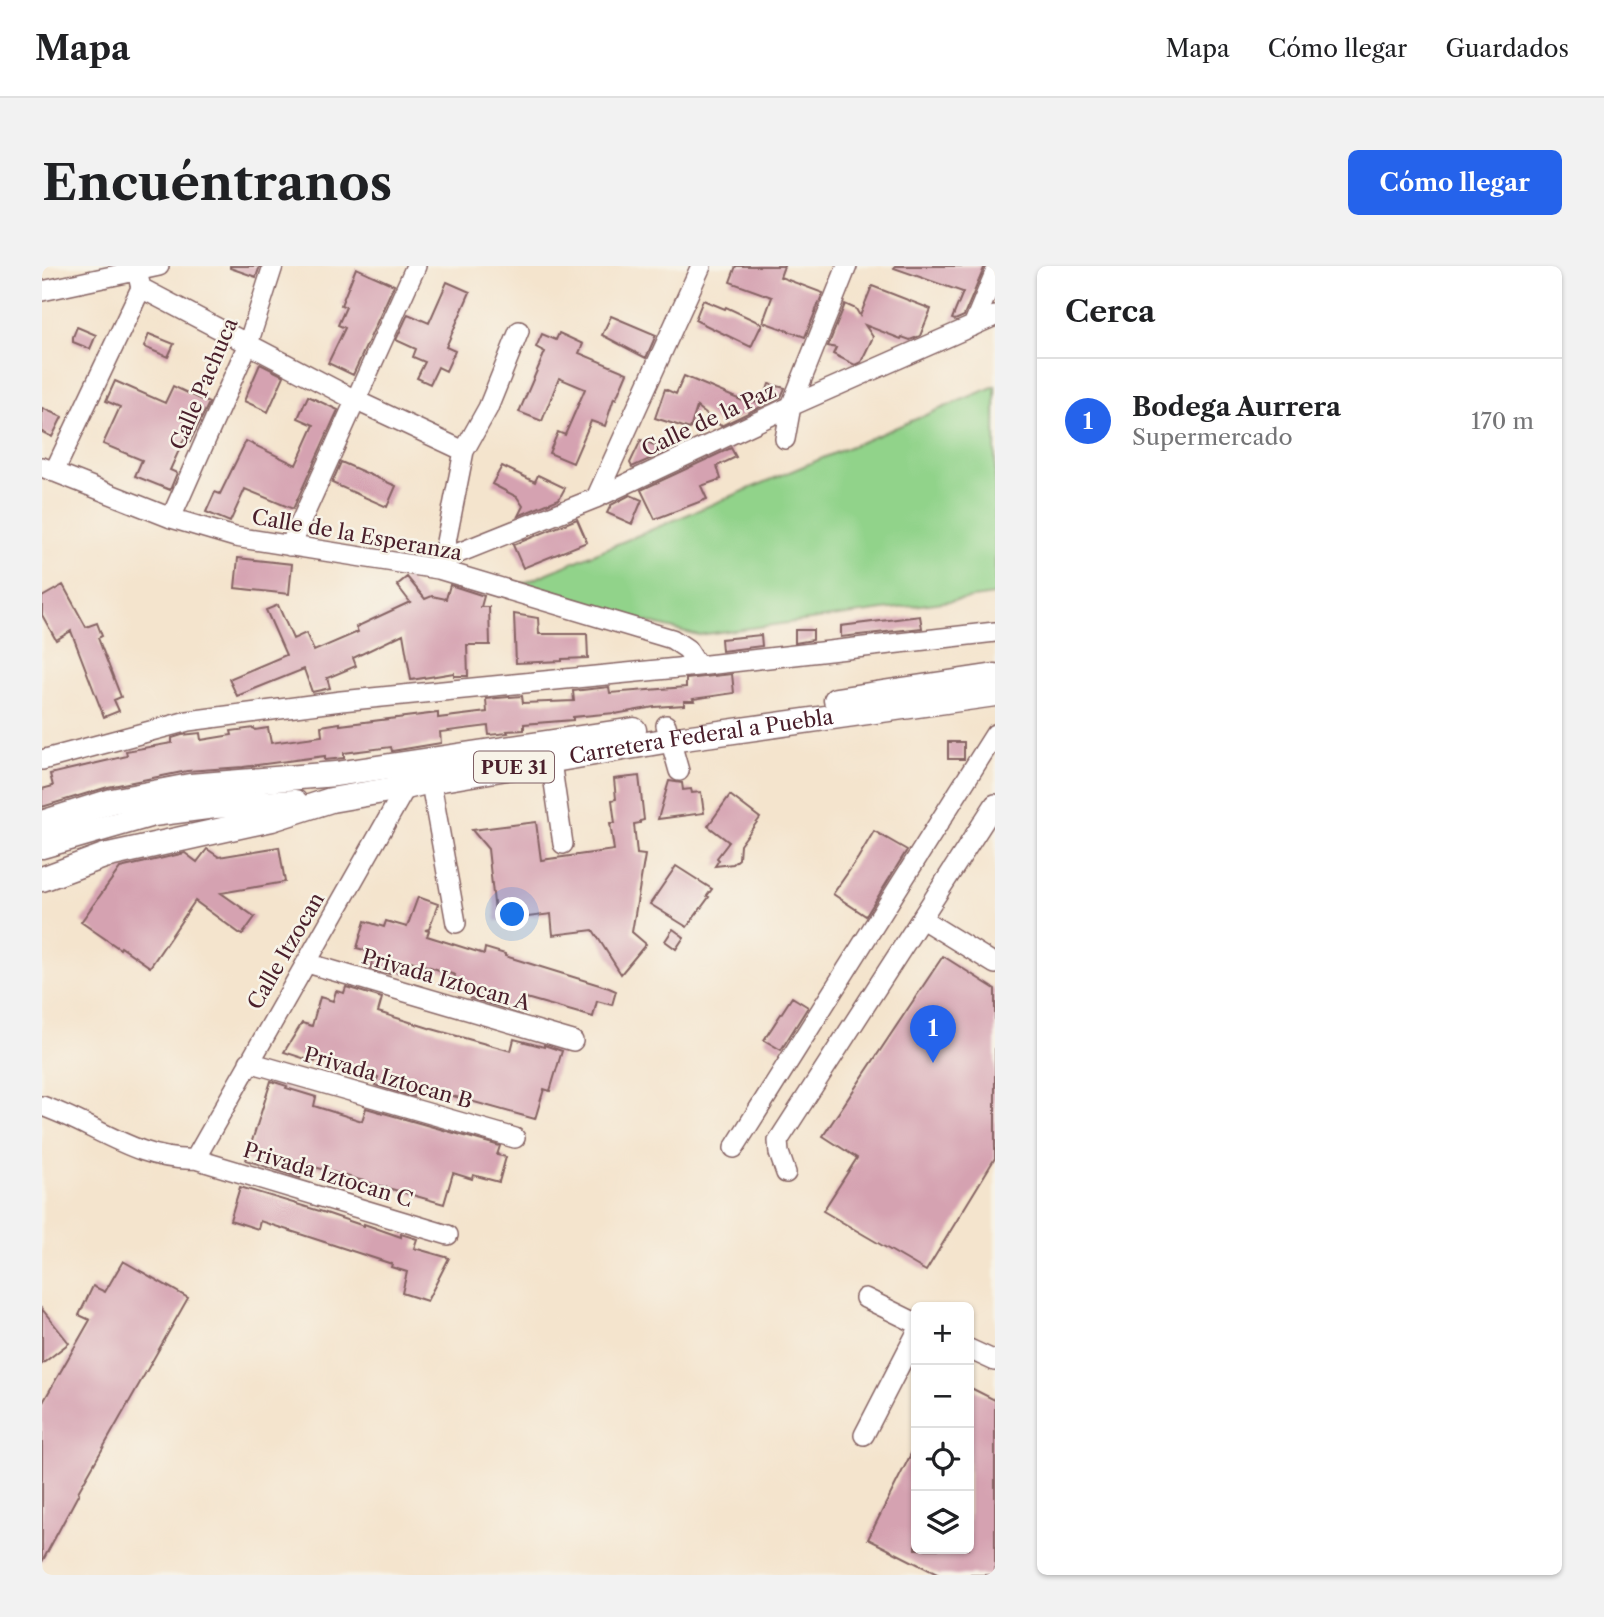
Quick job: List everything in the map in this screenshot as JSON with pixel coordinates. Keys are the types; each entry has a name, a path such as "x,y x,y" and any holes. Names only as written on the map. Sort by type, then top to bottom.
{"main road":[{"name":"Carretera Federal a Puebla","path":"42,879 104,856 272,819 403,775 668,733 995,676"},
{"name":"Carretera Federal a Puebla","path":"668,733 995,694"},
{"name":"Carretera Federal a Puebla","path":"42,823 111,801 190,786 336,774 403,775"},
{"path":"42,846 153,814 215,806 331,800"}],"street":[{"path":"42,291 139,279 159,266"},
{"name":"Calle Pachuca","path":"171,518 248,344 273,266"},
{"path":"290,546 416,266"},
{"path":"596,498 701,266"},
{"path":"785,439 791,406 847,266"},
{"path":"973,326 995,273"},
{"path":"139,279 248,344 357,401 464,452"},
{"path":"48,470 139,279"},
{"name":"Calle de la Paz","path":"440,565 596,498 791,406 995,316"},
{"path":"440,565 464,452 488,408 519,331"},
{"name":"Calle de la Esperanza","path":"48,470 171,518 235,537 440,565 672,639 687,649 698,666"},
{"path":"42,760 188,721 341,701 698,666 995,632"},
{"path":"668,733 679,771"},
{"path":"734,1148 995,734"},
{"path":"550,751 563,844"},
{"path":"428,770 456,923"},
{"name":"Calle Itzocan","path":"195,1159 273,1018 307,963 403,775"},
{"path":"786,1173 778,1141 995,804"},
{"path":"922,919 995,964"},
{"name":"Privada Iztocan A","path":"307,963 573,1041"},
{"name":"Privada Iztocan B","path":"249,1062 515,1138"},
{"name":"Privada Iztocan C","path":"42,1106 58,1111 126,1146 178,1160 195,1159 448,1235"},
{"path":"865,1298 911,1321"},
{"path":"864,1435 911,1344"},
{"path":"974,1352 995,1362"}],"green space":[{"path":"995,386 995,595 698,635 512,588"}],"building":[{"path":"230,266 260,266 256,277"},
{"path":"736,266 784,266 780,277 823,293 805,337 763,322 772,297 730,282"},
{"path":"985,266 964,316 955,320 952,319 963,292 894,268"},
{"path":"356,268 394,285 353,375 328,363 345,328 338,325 346,307 341,305"},
{"path":"447,282 470,292 446,347 455,351 446,371 438,367 430,384 417,378 425,362 413,357 416,349 396,340 408,314 429,323"},
{"path":"872,286 931,309 920,336 910,340 865,325 873,337 861,362 855,365 833,354 836,348 828,346 845,304 856,309 860,316"},
{"path":"703,300 725,309 726,307 762,324 751,347 695,320"},
{"path":"611,316 656,335 646,358 602,335"},
{"path":"77,327 96,335 90,349 73,342"},
{"path":"559,333 583,344 579,353 627,373 616,399 614,398 605,426 591,421 573,463 549,453 558,432 565,435 585,389 559,378 542,421 519,412 545,352 536,347 542,334 556,340"},
{"path":"149,334 174,344 168,357 144,347"},
{"path":"260,364 284,376 268,412 244,401"},
{"path":"684,376 745,402 747,398 762,405 769,384 785,388 781,397 721,426 697,407 690,429 655,418 665,389 676,394"},
{"path":"115,381 165,403 173,386 209,403 190,442 184,439 170,470 177,473 170,490 135,476 142,460 103,444 120,407 106,401"},
{"path":"308,396 338,410 293,509 245,489 230,522 206,512 215,492 220,494 246,441 296,465 314,425 298,418"},
{"path":"42,408 62,417 52,437 42,432"},
{"path":"641,440 665,449 663,453 632,467 630,463"},
{"path":"731,448 736,457 717,466 721,479 701,486 707,499 655,519 641,490"},
{"path":"341,462 396,486 387,507 332,483"},
{"path":"502,466 535,482 538,475 565,488 559,499 518,516 523,506 517,497 492,484"},
{"path":"630,495 642,500 632,524 607,513 611,505"},
{"path":"577,519 587,542 523,568 513,545"},
{"path":"238,558 292,564 289,594 235,588"},
{"path":"407,577 425,599 432,596 446,599 450,585 484,596 481,607 489,607 490,645 467,645 468,676 454,676 454,673 411,680 403,634 353,658 356,666 327,678 330,688 312,692 304,669 237,696 229,679 286,655 266,610 278,605 293,639 306,633 314,651 358,632 356,627 410,602 397,585"},
{"path":"63,585 86,627 97,623 102,636 98,638 121,697 114,700 119,711 104,717 71,631 56,640 42,615 42,597"},
{"path":"514,614 538,618 539,634 587,634 588,658 516,663"},
{"path":"920,616 922,628 841,637 841,626"},
{"path":"795,630 813,630 813,640 795,643"},
{"path":"761,635 762,646 722,651 721,639"},
{"path":"732,674 734,693 684,701 684,705 524,724 524,730 507,731 508,733 489,735 488,726 440,732 441,743 392,751 391,747 344,753 344,758 325,760 325,756 187,771 108,787 42,807 42,789 53,786 50,774 127,756 126,751 172,743 172,738 182,735 200,733 201,740 232,735 231,731 268,728 271,743 322,736 321,726 340,723 438,713 438,718 487,712 486,699 522,696 523,703 574,701 573,691 609,687 610,693 686,687 686,679"},
{"path":"948,742 964,742 964,759 948,759"},
{"path":"639,776 644,820 634,824 637,854 645,855 632,932 646,944 621,974 593,930 553,935 551,914 496,921 488,849 472,830 536,822 541,860 614,850 610,823 615,823 612,800 616,799 614,779"},
{"path":"669,781 682,783 683,790 701,792 704,813 658,819"},
{"path":"730,795 760,818 740,845 739,859 733,864 715,866 719,860 717,858 729,842 708,826"},
{"path":"874,831 907,850 866,916 833,894"},
{"path":"279,847 285,882 221,893 255,917 242,935 195,901 150,967 81,922 120,868 185,853 197,862 207,849 219,857"},
{"path":"676,866 712,889 687,927 650,904"},
{"path":"418,897 438,904 429,929 425,930 429,931 427,936 484,954 485,948 609,988 616,991 612,1005 597,1001 593,1017 526,998 521,1013 470,998 472,993 452,987 455,975 411,961 406,975 391,970 390,974 370,969 375,953 357,948 365,921 384,927 386,921 407,927"},
{"path":"673,929 684,937 676,949 665,941"},
{"path":"943,956 995,989 995,1158 926,1271 823,1211 857,1158 823,1136"},
{"path":"346,987 382,998 378,1012 432,1029 511,1051 514,1039 562,1051 550,1091 544,1089 535,1119 417,1086 414,1097 375,1085 378,1077 337,1063 336,1065 316,1058 315,1062 284,1052 302,1023 312,1026 320,997 333,1001 336,991 344,993"},
{"path":"792,997 808,1007 781,1050 764,1040"},
{"path":"271,1081 316,1097 314,1106 362,1121 366,1108 500,1146 497,1155 506,1157 499,1182 473,1175 472,1179 453,1173 444,1204 304,1164 300,1178 246,1160"},
{"path":"240,1187 401,1237 401,1234 417,1239 414,1248 449,1258 427,1301 402,1293 407,1272 391,1267 392,1264 260,1221 258,1229 230,1220"},
{"path":"123,1261 188,1298 78,1492 42,1562 42,1404 90,1320 79,1315 93,1286 105,1292"},
{"path":"42,1309 69,1343 42,1364"},
{"path":"974,1390 995,1400 995,1575 939,1575 868,1539 911,1454 911,1554 974,1554"}],"place":[{"name":"Bodega Aurrera","path":"933,1063"}]}
